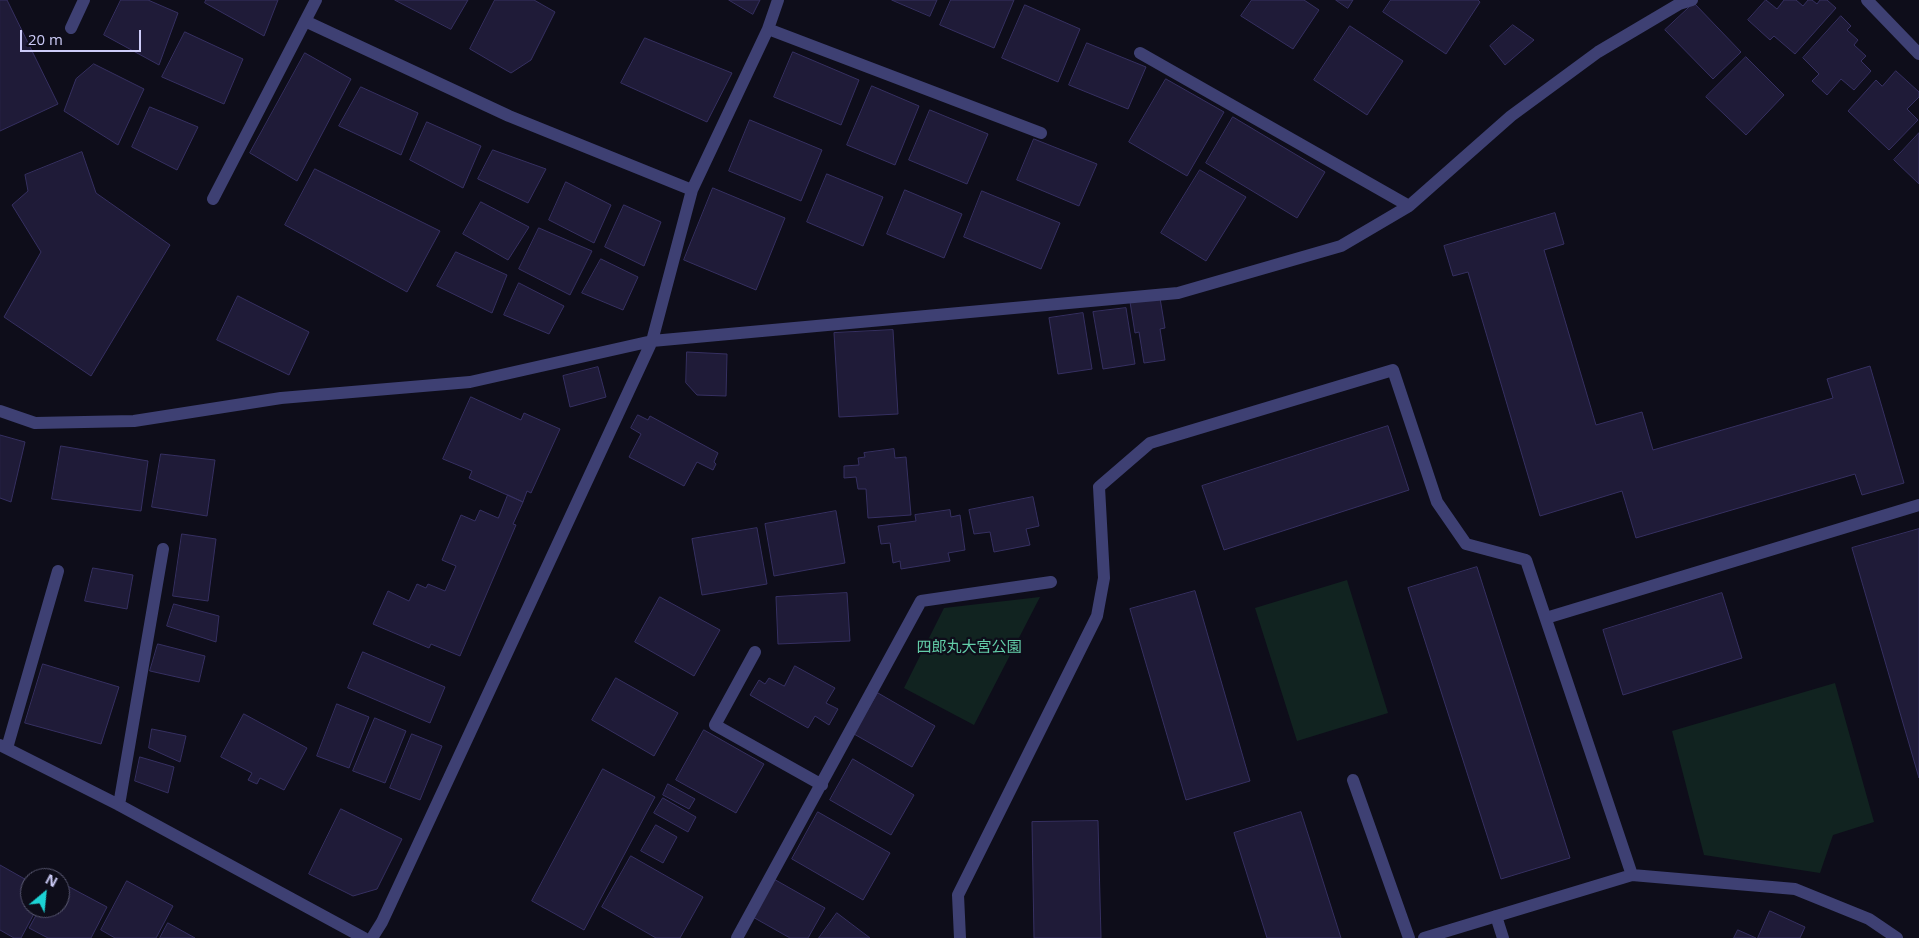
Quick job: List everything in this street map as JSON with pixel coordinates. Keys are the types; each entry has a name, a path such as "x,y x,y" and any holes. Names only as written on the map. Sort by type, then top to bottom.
{"street":[{"path":"71,28 84,0"},
{"path":"213,199 316,0"},
{"path":"372,938 382,922 652,341 692,190 768,29 778,0"},
{"path":"0,411 35,423 134,421 281,398 470,382 652,341 1178,293 1341,246 1409,206 1510,116 1598,52 1676,2 1692,0"},
{"path":"1867,0 1919,54"},
{"path":"305,22 509,116 692,190"},
{"path":"768,29 1041,134"},
{"path":"1140,54 1409,206"},
{"path":"960,938 958,895 1097,616 1104,578 1099,487 1150,442 1393,370 1438,502 1466,544 1526,560 1632,875"},
{"path":"1546,618 1919,505"},
{"path":"119,805 163,549"},
{"path":"58,571 4,747 119,805 364,938"},
{"path":"737,938 920,601 1051,582"},
{"path":"755,652 715,725 822,784"},
{"path":"1354,780 1409,938"},
{"path":"1424,938 1632,875 1795,889 1870,919 1897,938"},
{"path":"1496,916 1503,938"}],"green space":[{"path":"1347,580 1388,713 1297,741 1255,608"},
{"name":"四郎丸大宮公園","path":"1040,597 974,725 904,688 944,608"},
{"path":"1835,683 1874,822 1833,835 1820,873 1704,855 1672,731"}],"building":[{"path":"0,0 7,0 58,104 0,131"},
{"path":"121,0 148,0 178,13 159,65 104,35"},
{"path":"206,0 278,0 264,36 205,3"},
{"path":"395,0 468,0 451,29"},
{"path":"495,0 534,0 555,12 531,60 511,73 470,49"},
{"path":"729,0 760,0 753,14"},
{"path":"892,0 937,0 930,16"},
{"path":"951,0 1014,0 994,48 940,25"},
{"path":"1252,0 1304,0 1319,10 1293,49 1241,16"},
{"path":"1336,0 1353,0 1348,8"},
{"path":"1391,0 1478,0 1480,2 1446,54 1383,12"},
{"path":"1766,0 1777,9 1784,0 1796,0 1803,6 1808,0 1812,0 1817,4 1820,0 1827,0 1836,8 1795,54 1774,36 1770,40 1748,20"},
{"path":"1694,3 1741,52 1713,79 1665,30"},
{"path":"1025,5 1080,29 1058,82 1002,58"},
{"path":"1841,16 1851,26 1847,30 1858,40 1854,45 1866,56 1861,61 1871,71 1854,90 1841,79 1827,95 1812,81 1819,74 1803,58"},
{"path":"1513,25 1534,40 1505,65 1490,46"},
{"path":"1350,26 1403,61 1367,115 1314,80"},
{"path":"185,32 243,59 224,104 162,77"},
{"path":"645,38 732,73 707,122 621,83"},
{"path":"1087,43 1146,67 1128,109 1069,85"},
{"path":"793,52 859,80 841,125 774,97"},
{"path":"305,53 351,79 297,181 250,153"},
{"path":"1746,57 1784,95 1746,135 1706,97"},
{"path":"94,64 144,89 118,145 64,111 76,79"},
{"path":"1896,71 1919,92 1919,97 1907,109 1918,120 1889,150 1848,111 1876,80 1882,86"},
{"path":"1166,79 1224,112 1187,176 1129,142"},
{"path":"872,86 919,106 895,165 847,145"},
{"path":"361,87 418,113 401,155 339,126"},
{"path":"150,107 198,127 177,170 132,147"},
{"path":"930,110 988,134 967,184 909,160"},
{"path":"1233,117 1325,172 1297,218 1206,163"},
{"path":"750,120 822,150 801,201 729,171"},
{"path":"427,122 481,146 463,188 410,160"},
{"path":"1919,133 1919,184 1894,160"},
{"path":"1034,139 1097,164 1079,206 1017,180"},
{"path":"493,150 546,169 528,203 478,179"},
{"path":"82,152 96,193 170,245 91,376 4,317 41,252 12,205 28,191 25,175"},
{"path":"315,169 440,231 407,292 285,225"},
{"path":"1200,170 1246,197 1206,261 1161,233"},
{"path":"827,174 883,197 863,246 807,222"},
{"path":"566,182 611,205 594,243 549,220"},
{"path":"713,188 785,218 756,290 684,260"},
{"path":"905,190 962,214 944,258 887,234"},
{"path":"982,191 1060,223 1041,269 964,237"},
{"path":"481,202 529,227 508,260 463,234"},
{"path":"624,205 661,222 644,266 605,247"},
{"path":"1555,213 1564,244 1544,250 1596,425 1642,412 1653,450 1833,398 1827,379 1870,366 1904,483 1862,495 1855,474 1636,538 1622,491 1540,516 1468,272 1453,276 1444,246"},
{"path":"539,228 592,251 570,295 519,269"},
{"path":"456,252 507,275 492,313 437,286"},
{"path":"601,259 638,277 623,310 582,293"},
{"path":"519,283 564,306 549,334 504,315"},
{"path":"238,296 309,332 289,375 217,340"},
{"path":"1160,298 1165,328 1160,329 1165,360 1144,363 1139,332 1135,333 1130,302"},
{"path":"1126,308 1135,364 1103,369 1093,312"},
{"path":"1083,313 1092,369 1058,374 1049,318"},
{"path":"893,330 898,414 839,417 834,333"},
{"path":"687,352 727,354 726,396 697,395 686,383"},
{"path":"598,367 606,397 570,407 563,376"},
{"path":"471,397 521,420 524,413 560,429 531,493 527,491 523,502 469,478 472,471 443,459"},
{"path":"638,415 648,420 650,416 718,453 713,470 697,462 684,486 629,457 641,434 631,428"},
{"path":"1388,426 1409,490 1224,550 1202,486"},
{"path":"0,435 25,442 11,502 0,498"},
{"path":"61,446 148,461 141,511 52,499"},
{"path":"894,449 895,458 906,457 911,515 868,518 866,489 858,489 856,477 844,478 844,466 859,465 858,458 865,457 864,453"},
{"path":"161,454 215,460 207,516 152,507"},
{"path":"508,495 523,502 513,524 516,525 460,656 431,644 429,648 373,624 388,591 409,601 417,584 426,588 428,584 445,591 456,566 442,560 461,515 475,521 480,510 498,518"},
{"path":"1033,497 1039,526 1026,529 1030,545 994,552 990,532 974,534 969,510"},
{"path":"950,510 951,517 960,515 965,550 948,553 950,561 901,569 900,561 893,563 890,543 881,544 878,526 916,521 915,515"},
{"path":"836,511 845,563 774,576 765,524"},
{"path":"757,528 767,584 702,595 692,539"},
{"path":"1919,529 1919,778 1852,548"},
{"path":"182,534 216,539 208,601 173,596"},
{"path":"1477,567 1570,858 1501,879 1408,588"},
{"path":"93,568 133,575 127,609 85,601"},
{"path":"1195,591 1250,781 1186,800 1130,609"},
{"path":"847,593 850,641 778,644 776,597"},
{"path":"1722,593 1742,658 1623,695 1603,630"},
{"path":"660,597 720,630 694,676 635,642"},
{"path":"174,604 219,616 216,642 167,626"},
{"path":"158,644 205,656 199,682 150,671"},
{"path":"363,652 445,687 430,723 348,688"},
{"path":"43,664 119,687 101,744 25,723"},
{"path":"795,666 835,688 826,703 838,709 829,725 815,716 808,728 750,695 759,680 765,684 769,678 784,686"},
{"path":"616,678 678,713 654,756 592,720"},
{"path":"878,693 935,726 912,767 854,734"},
{"path":"337,704 369,717 349,768 317,756"},
{"path":"244,714 307,748 284,790 260,778 257,784 248,780 252,773 221,757"},
{"path":"375,718 406,731 385,783 353,771"},
{"path":"152,729 186,736 180,762 149,748"},
{"path":"704,730 764,764 736,813 676,780"},
{"path":"412,734 442,746 420,800 390,788"},
{"path":"140,757 174,767 168,793 135,781"},
{"path":"853,759 914,795 891,835 830,800"},
{"path":"603,769 655,797 584,930 532,901"},
{"path":"668,784 695,799 689,809 663,795"},
{"path":"663,798 696,817 688,832 654,813"},
{"path":"341,809 402,839 377,889 353,896 309,874"},
{"path":"818,812 890,853 863,900 792,859"},
{"path":"1301,812 1341,938 1267,938 1234,833"},
{"path":"1098,821 1101,938 1034,938 1032,822"},
{"path":"656,825 677,837 663,863 641,851"},
{"path":"631,856 703,897 680,938 656,938 602,907"},
{"path":"0,865 20,876 20,918 32,918 21,938 14,938 0,930"},
{"path":"772,878 825,908 808,938 790,938 751,916"},
{"path":"127,881 173,906 156,938 115,938 101,930"},
{"path":"70,887 107,907 91,938 48,938 29,928 34,918 70,918"},
{"path":"1770,911 1805,927 1800,938 1758,938"},
{"path":"837,913 870,938 819,938"},
{"path":"168,923 195,938 160,938"},
{"path":"1738,930 1756,938 1734,938"}]}
